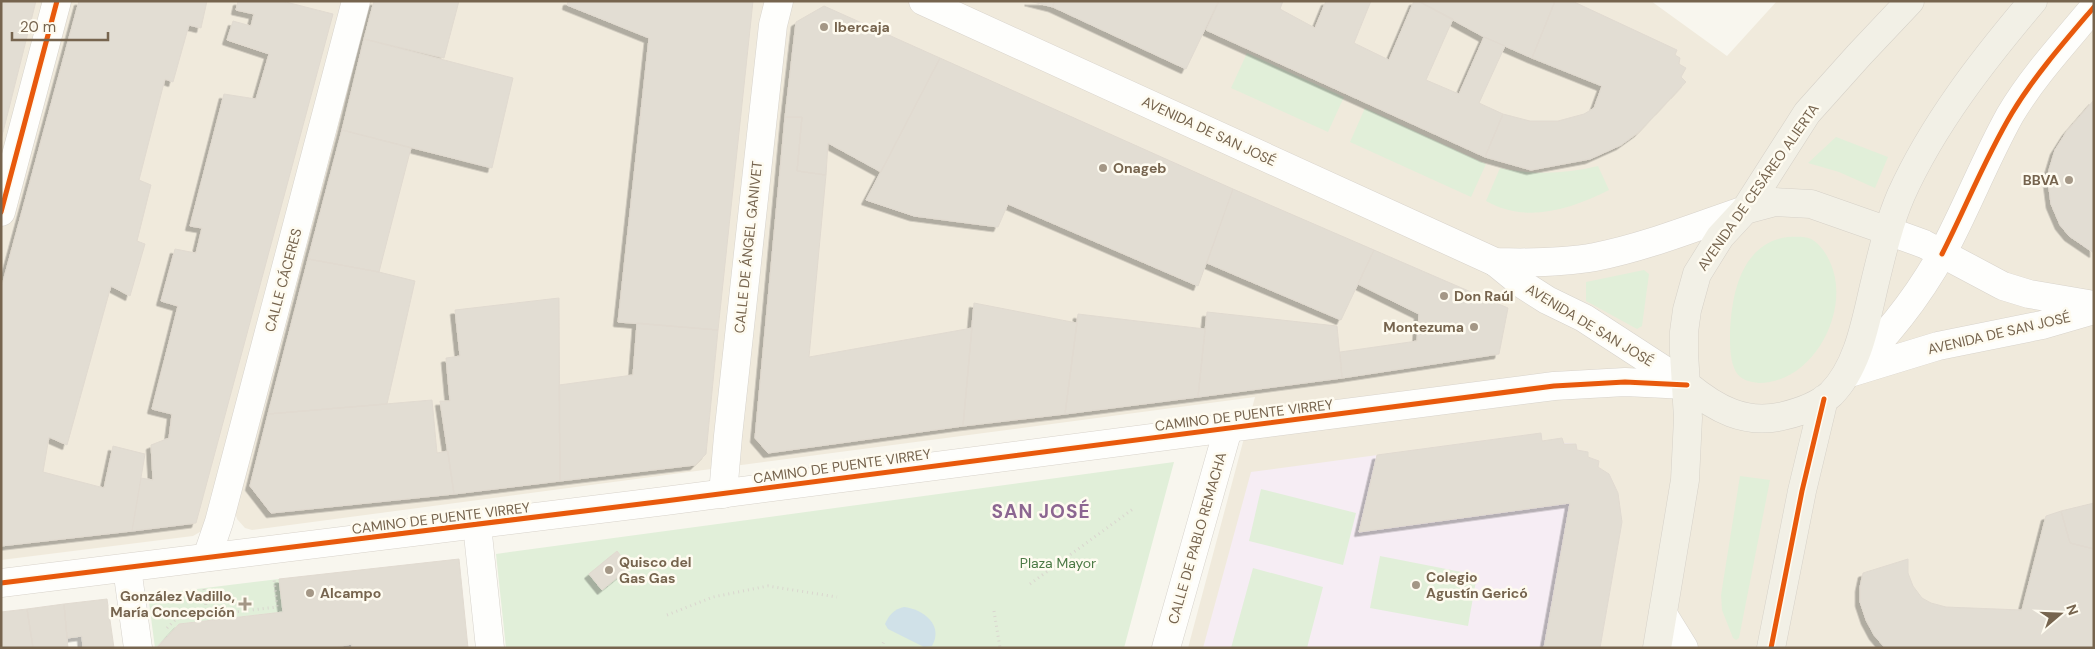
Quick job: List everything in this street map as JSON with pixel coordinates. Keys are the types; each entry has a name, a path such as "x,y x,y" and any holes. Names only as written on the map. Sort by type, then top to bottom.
{"main road":[{"path":"1,212 58,1"},
{"name":"CALLE CÁCERES","path":"205,569 222,512 356,1"},
{"name":"CALLE DE ÁNGEL GANIVET","path":"723,494 773,25 779,1"},
{"name":"AVENIDA DE SAN JOSÉ","path":"923,1 944,7 1495,262 1522,284 1547,300 1584,318 1687,385 1706,402 1730,414 1761,419 1793,414 1816,405 1824,399"},
{"name":"AVENIDA DE CESÁREO ALIERTA","path":"1657,648 1685,480 1688,425 1684,332 1687,310 1697,274 1720,237 1745,210 1807,113 1910,1"},
{"path":"1846,374 1866,319 1888,231 1901,196 1918,162 1938,128 1990,54 2033,1"},
{"path":"1771,648 1802,491 1824,399 1846,374 1885,336 1918,291 1942,254 1990,153 2011,114 2038,75 2094,7"},
{"name":"AVENIDA DE SAN JOSÉ","path":"1495,262 1550,263 1594,257 1629,249 1745,210 1775,202 1811,204 1888,231 1942,254 2003,286 2029,294 2094,305"},
{"name":"AVENIDA DE SAN JOSÉ","path":"1846,374 1932,347 2042,325 2094,310"},
{"name":"CAMINO DE PUENTE VIRREY","path":"1,583 127,568 205,569 477,525 1554,386 1625,382 1687,385"},
{"name":"CALLE DE PABLO REMACHA","path":"1166,648 1228,429"},
{"path":"477,525 490,648"},
{"path":"127,568 138,648"},
{"path":"1663,614 1684,648"}],"path":[{"path":"1030,584 1133,509"},
{"path":"205,569 207,615"},
{"path":"162,633 176,619 277,607 274,572"},
{"path":"667,615 713,597 768,586 837,597"},
{"path":"994,611 1000,648"},
{"path":"881,648 885,639"}],"shaded area":[{"path":"1,1 1651,1 1727,56 1777,1 2094,1 2094,648 1188,648 1255,397 252,530 245,528 237,519 235,512 237,499 211,495 205,523 200,532 193,536 1,560"},
{"name":"Colegio Agustín Gericó","path":"1541,433 1542,441 1576,444 1577,450 1588,452 1588,457 1599,461 1598,467 1609,474 1618,493 1622,522 1600,648 1203,648 1251,472"},
{"path":"904,607 918,611 930,619 935,631 932,646 924,647 888,629 885,624 890,615 897,609"}],"green space":[{"path":"1247,53 1344,97 1328,132 1231,88"},
{"path":"1365,108 1486,164 1471,197 1350,142"},
{"path":"1836,137 1888,157 1875,188 1839,172 1808,163"},
{"path":"1598,166 1609,190 1564,208 1532,213 1517,212 1501,208 1486,201 1500,168 1549,173"},
{"path":"1788,237 1811,239 1825,252 1836,281 1836,301 1832,321 1823,340 1811,357 1796,371 1779,380 1759,383 1749,381 1740,377 1736,372 1731,354 1731,320 1736,288 1749,260 1759,249 1772,241"},
{"path":"1644,270 1649,274 1642,326 1637,329 1586,301 1586,282"},
{"name":"Plaza Mayor","path":"1174,462 1124,648 506,648 496,554"},
{"path":"1740,476 1770,480 1739,638 1736,640 1733,638 1722,610 1721,595"},
{"path":"1261,489 1356,513 1343,565 1249,541"},
{"path":"1380,556 1477,575 1468,626 1370,608"},
{"path":"1253,568 1323,587 1307,648 1231,648"},
{"path":"279,579 283,612 179,624 155,648 148,595"}],"building":[{"path":"1,1 36,1 1,140"},
{"path":"79,1 207,1 201,28 189,25 173,82 165,79 139,180 151,185 137,241 145,244 130,296 111,286 67,445 49,437 43,472 104,488 113,446 145,454 132,531 1,546 1,289"},
{"path":"238,1 282,1 333,14 196,523 132,531 141,478 153,480 151,445 169,438 172,414 152,409 178,306 161,301 175,249 196,253 202,228 190,226 224,94 256,99 269,54 227,40 233,21 251,26 254,14 236,10"},
{"path":"374,1 459,1 444,58 364,39"},
{"path":"568,1 753,1 718,330 618,322 649,38 567,5"},
{"path":"1029,1 1054,1 1053,7"},
{"path":"1054,1 1218,2 1186,69 1053,7"},
{"path":"1219,1 1283,1 1280,9 1315,28 1326,1 1371,1 1354,43 1389,60 1414,1 1418,1 1453,19 1426,80 1459,94 1484,37 1505,46 1479,103 1503,114 1485,157 1206,30"},
{"path":"1418,1 1555,1 1532,58 1484,37"},
{"path":"1555,1 1572,1 1677,50 1675,55 1680,58 1679,64 1686,68 1681,77 1686,82 1639,132 1621,145 1590,159 1531,170 1485,157 1503,114 1530,121 1558,121 1584,114 1594,108 1602,86 1532,58"},
{"path":"824,6 940,58 881,172 828,143 826,175 797,171 802,117 785,117 796,22"},
{"path":"364,39 513,78 492,168 342,130"},
{"path":"940,58 1233,189 1198,286 1008,204 998,227 914,216 866,200"},
{"path":"2094,100 2094,253 2069,236 2060,225 2051,204 2048,181 2055,150 2067,131"},
{"path":"785,117 802,117 797,171 826,175 809,357 972,328 963,426 768,453 755,438"},
{"path":"342,130 411,148 379,272 308,259"},
{"path":"1233,189 1374,250 1341,320 1207,263"},
{"path":"1374,250 1508,308 1499,354 1342,378 1340,352 1417,341 1419,314 1358,284"},
{"path":"308,259 379,272 415,281 387,404 268,414"},
{"path":"559,298 560,481 454,494 440,401 450,401 446,358 460,356 455,310"},
{"path":"974,303 1077,323 1065,414 963,426"},
{"path":"1207,312 1337,326 1342,378 1198,397"},
{"path":"1078,314 1205,329 1198,397 1065,414"},
{"path":"637,323 718,330 706,454 695,465 560,481 559,385 633,375"},
{"path":"432,400 437,453 448,451 454,494 271,513 250,486 268,414"},
{"path":"1541,433 1542,441 1562,438 1564,444 1576,444 1577,450 1588,452 1588,457 1599,461 1598,467 1609,474 1618,493 1622,522 1600,648 1544,648 1570,503 1359,532 1377,455"},
{"path":"2094,503 2094,549 2070,543 2061,511"},
{"path":"2061,511 2070,543 2094,549 2094,648 1885,648 1874,635 1866,620 1860,602 1860,587 1863,573 1908,559 1908,573 1913,586 1922,598 1931,603 1946,607 2022,610 2046,516"},
{"path":"617,551 630,567 602,590 589,574"},
{"path":"459,559 468,648 352,648 352,644 330,648 157,648 179,624 283,612 279,579"},
{"path":"107,599 114,648 83,648 82,636 67,638 64,604"},
{"path":"64,604 68,648 33,648 27,609"},
{"path":"27,609 33,647 1,648 1,612"}],"cycle path":[{"path":"1,212 57,1"},
{"path":"1942,254 1993,147 2012,113 2040,72 2094,7"},
{"path":"1,583 665,501 1554,386 1625,382 1687,385"},
{"path":"1771,648 1802,491 1824,399"}],"place":[{"name":"Ibercaja","path":"824,27"},
{"name":"Onageb","path":"1103,168"},
{"name":"BBVA","path":"2069,180"},
{"name":"Don Raúl","path":"1444,296"},
{"name":"Montezuma","path":"1474,327"},
{"name":"Quisco del Gas Gas","path":"609,570"},
{"name":"Colegio Agustín Gericó","path":"1416,585"},
{"name":"Alcampo","path":"310,593"},
{"name":"González Vadillo, María Concepción","path":"245,604"}],"district":[{"name":"SAN JOSÉ","path":"1041,511"}]}
